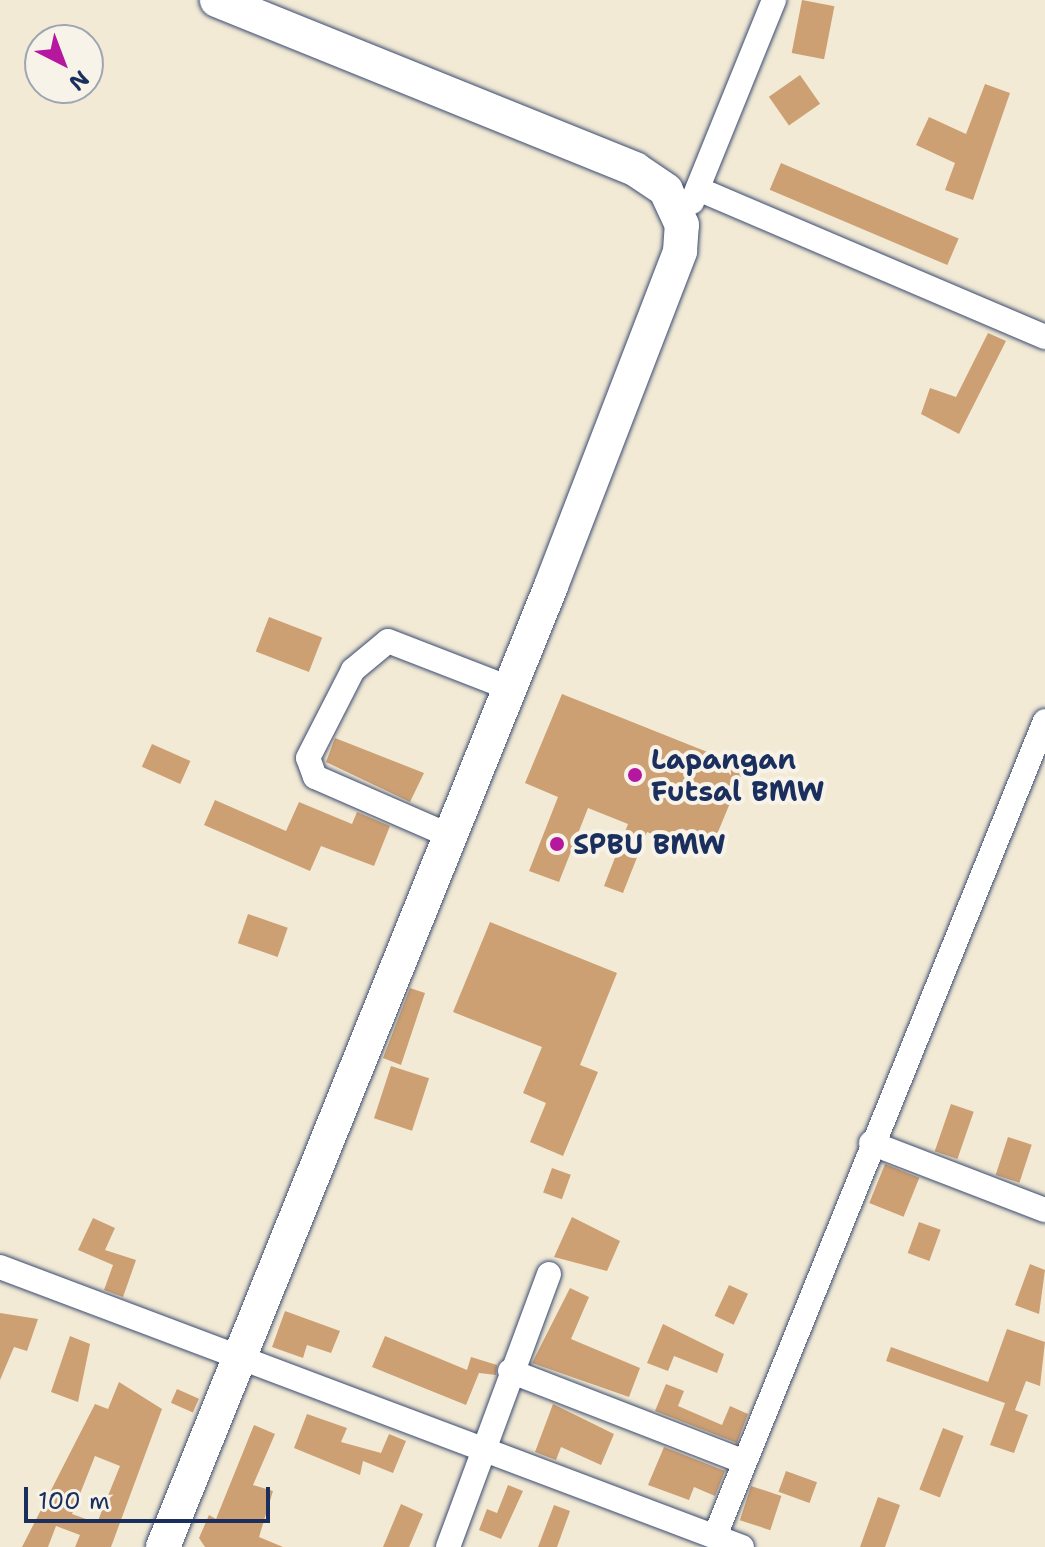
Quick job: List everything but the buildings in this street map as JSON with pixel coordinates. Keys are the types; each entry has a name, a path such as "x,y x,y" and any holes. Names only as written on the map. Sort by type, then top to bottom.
{"highway":[{"path":"163,1547 241,1361 658,312 682,225 666,190 635,169 230,2"}],"street":[{"path":"682,225 774,0"},
{"path":"698,189 1045,337"},
{"path":"448,835 315,777 308,758 353,670 388,641 509,688"},
{"path":"0,1267 241,1361 481,1448 728,1543 742,1461 1045,721"},
{"path":"871,1143 1045,1210"},
{"path":"448,1547 481,1448 549,1274"},
{"path":"510,1371 742,1461"}],"place":[{"name":"Lapangan Futsal BMW","path":"635,775"},
{"name":"SPBU BMW","path":"557,844"}]}
